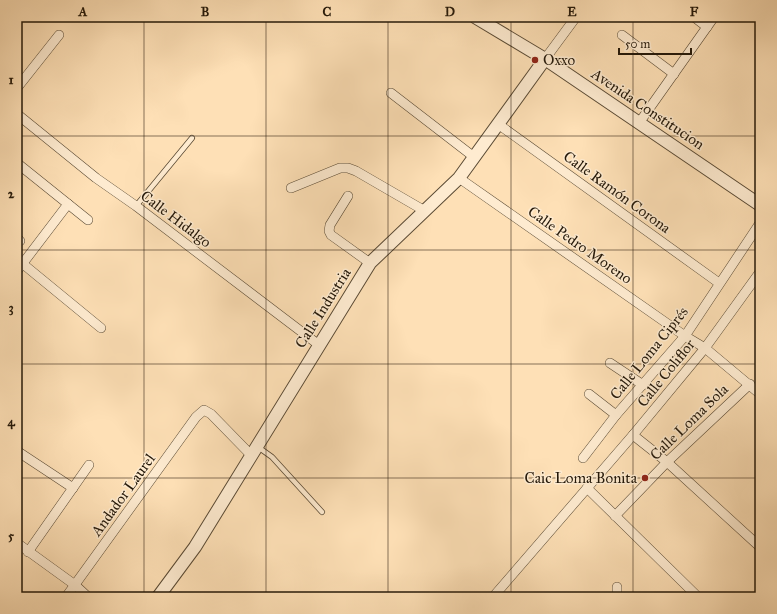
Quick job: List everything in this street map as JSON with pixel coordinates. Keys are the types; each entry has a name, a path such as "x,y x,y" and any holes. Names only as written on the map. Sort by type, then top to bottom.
{"street":[{"name":"Avenida Constitucion","path":"475,17 545,59 760,204"},
{"path":"545,59 576,17"},
{"path":"694,17 707,27"},
{"path":"639,123 714,17"},
{"path":"17,88 59,35"},
{"path":"622,35 674,74"},
{"name":"Calle Industria","path":"158,597 195,547 370,263 459,178 545,59"},
{"path":"391,94 474,157"},
{"name":"Calle Hidalgo","path":"17,114 96,178 136,206 319,345"},
{"name":"Calle Ramón Corona","path":"498,124 719,283"},
{"path":"17,163 88,220"},
{"path":"290,188 340,168 348,168 356,170 425,211"},
{"name":"Calle Pedro Moreno","path":"459,178 685,336 706,348 760,394"},
{"path":"348,196 330,225 329,231 331,235 370,263"},
{"path":"68,204 20,267 101,328"},
{"name":"Calle Loma Ciprés","path":"583,458 616,416 685,336 760,223"},
{"name":"Calle Coliflor","path":"587,488 634,435 706,348 760,272"},
{"path":"610,363 643,385"},
{"name":"Calle Loma Sola","path":"616,516 667,462 750,384"},
{"path":"590,394 616,416"},
{"name":"Andador Laurel","path":"66,597 196,417 204,410 254,451"},
{"path":"634,435 667,462 760,547"},
{"path":"17,451 73,488"},
{"path":"28,552 90,465"},
{"path":"498,595 587,488 698,597"},
{"path":"18,545 74,585 88,597"},
{"path":"617,587 617,597"}],"lane":[{"path":"136,206 192,138"},
{"path":"254,451 272,457 322,512"}],"place":[{"name":"Oxxo","path":"535,60"},
{"name":"Caic Loma Bonita","path":"645,478"}]}
